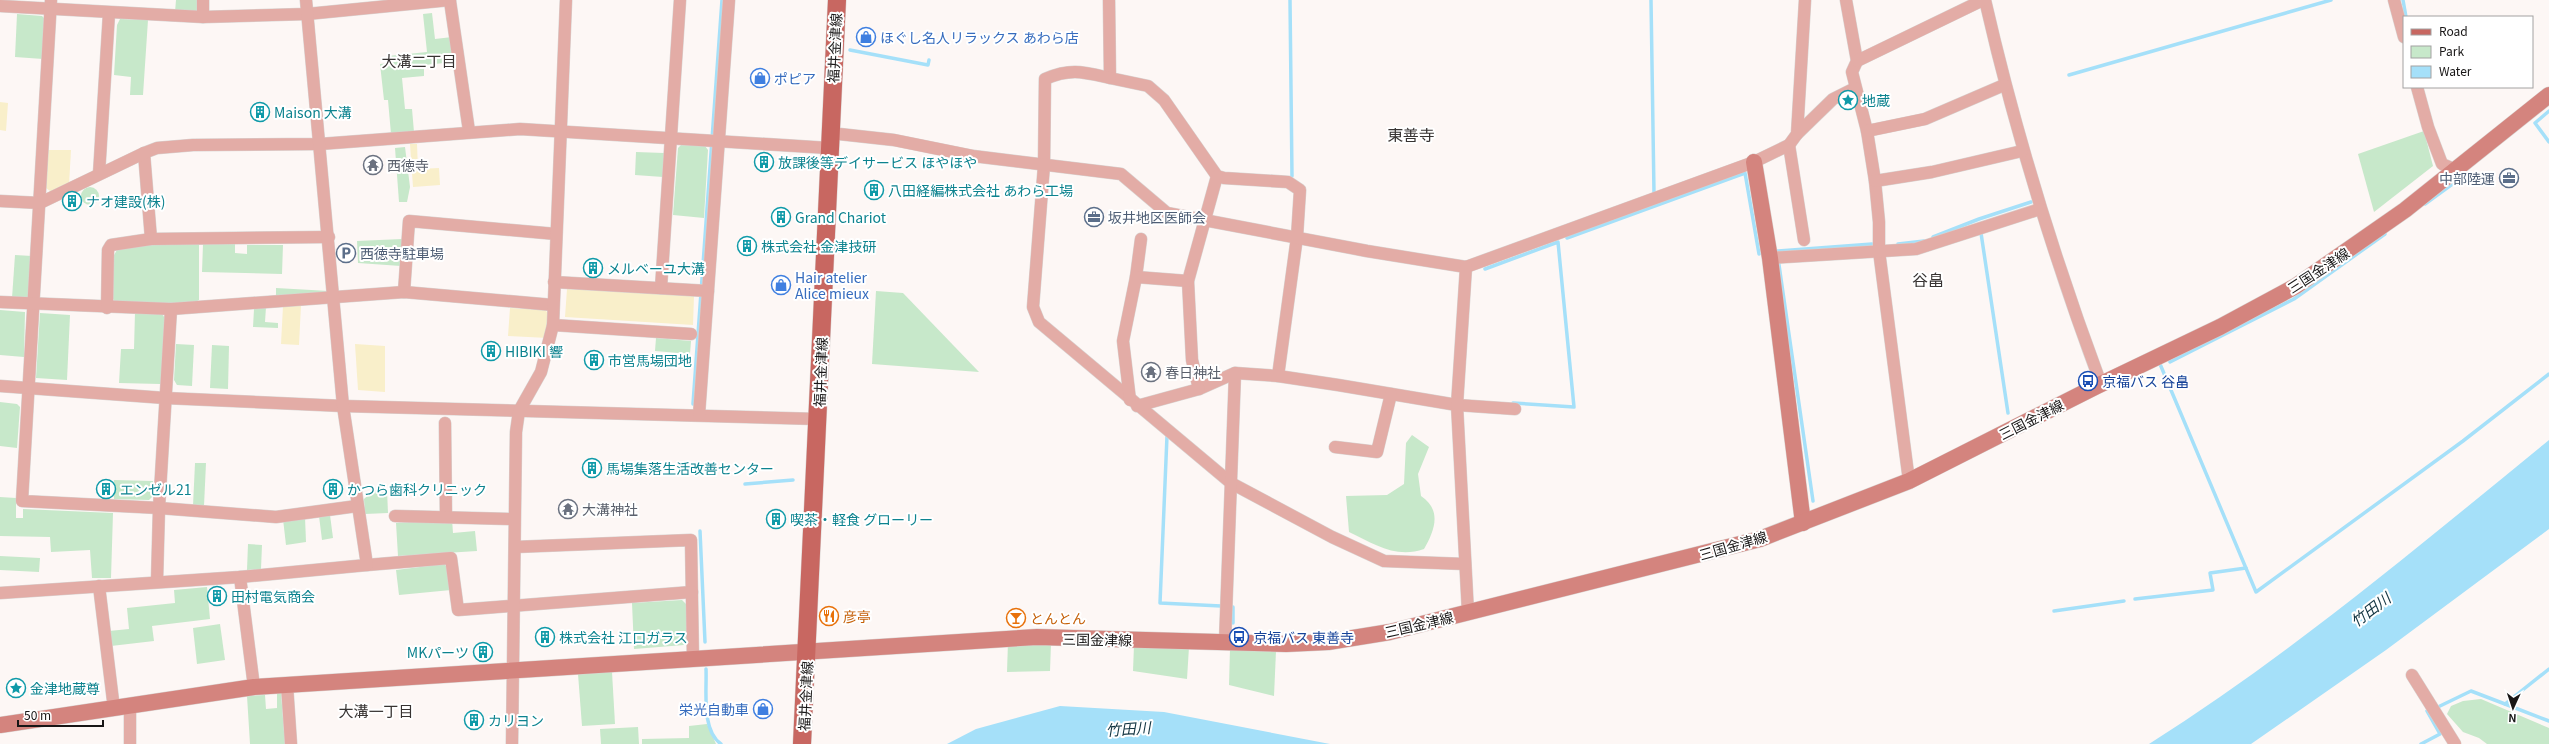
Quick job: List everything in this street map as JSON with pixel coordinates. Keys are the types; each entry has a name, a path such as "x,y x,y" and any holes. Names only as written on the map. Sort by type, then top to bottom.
{"main road":[{"name":"福井金津線","path":"802,744 808,651 837,0"},
{"name":"三国金津線","path":"0,725 114,708 130,707 254,687 1037,637 1225,642 1328,642 1390,632 1596,578 1711,552 1760,539 1909,481 2101,384 2220,327 2296,286 2405,210 2549,95"},
{"path":"1754,162 1770,258 1803,523"}],"street":[{"path":"203,0 203,17"},
{"path":"306,0 329,237 343,406 367,566"},
{"path":"0,6 51,5 109,13 203,17 307,14 450,0 469,131"},
{"path":"512,744 515,607 514,519 519,411 541,372 552,325 563,130 566,0"},
{"path":"660,288 680,0"},
{"path":"699,415 729,0"},
{"path":"1109,0 1110,78"},
{"path":"1797,134 1805,0"},
{"path":"1846,0 1856,61 1852,72 1867,131 1874,181 1879,222 1879,251 1909,481"},
{"path":"1856,61 1984,0 2004,85 2022,151 2040,209 2101,384"},
{"path":"2394,0 2403,33"},
{"path":"51,5 22,502 159,508 276,517 357,506"},
{"path":"99,174 109,13"},
{"path":"1278,376 1297,237 1300,190 1288,182 1224,178 1217,176 1159,95 1148,86 1075,70 1060,72 1045,80 1044,165 1033,308 1039,322 1134,403 1231,482 1332,537 1384,562 1465,564"},
{"path":"1867,131 1925,119 2004,85"},
{"path":"0,201 40,203 157,148 193,145 320,144 469,131 520,129 563,130 720,141 894,140 973,156 1120,174 1167,213 1466,267 1754,162 1789,145 1797,134 1832,99 1855,88"},
{"path":"2417,88 2428,127 2442,164 2456,170"},
{"path":"1789,145 1804,240"},
{"path":"1874,181 1932,172 2022,151"},
{"path":"144,153 151,239"},
{"path":"1199,389 1192,360 1188,281 1206,221 1217,176"},
{"path":"1770,258 1916,249 2040,209"},
{"path":"404,292 408,221 556,234"},
{"path":"107,308 108,250 111,245 151,239 329,237"},
{"path":"1134,403 1123,341 1136,277 1141,239"},
{"path":"1466,267 1457,405 1468,612"},
{"path":"1136,277 1188,281"},
{"path":"554,282 708,291"},
{"path":"0,302 107,308 171,309 404,292 553,305"},
{"path":"157,581 159,508 171,309"},
{"path":"552,325 691,334"},
{"path":"1134,403 1199,389 1235,374 1278,376 1457,405 1515,409"},
{"path":"1225,642 1235,374"},
{"path":"0,386 165,398 343,406 818,419"},
{"path":"1335,447 1377,452 1391,394"},
{"path":"445,424 446,517"},
{"path":"395,516 514,519"},
{"path":"515,547 690,540 693,660"},
{"path":"0,593 157,581 240,577 451,558 458,610 515,607 692,592"},
{"path":"240,577 254,687"},
{"path":"99,586 114,708"},
{"path":"2412,675 2455,744"},
{"path":"287,685 291,744"},
{"path":"130,707 130,744"}],"green space":[{"path":"176,0 201,0 200,7 195,13 175,12"},
{"path":"432,13 435,39 452,37 455,62 424,65 424,76 402,78 405,109 412,109 414,132 391,134 388,100 384,100 380,64 389,63 388,56 427,52 423,14"},
{"path":"17,14 42,16 45,19 43,59 15,57"},
{"path":"120,19 148,20 143,95 130,95 131,77 114,75 117,25"},
{"path":"2424,131 2433,166 2374,212 2358,154"},
{"path":"681,145 705,146 708,150 704,218 673,215 678,148"},
{"path":"405,147 410,187 407,202 399,202 395,148"},
{"path":"636,152 664,153 663,177 635,175"},
{"path":"90,187 96,190 99,196 96,202 90,205 84,202 81,196 84,190"},
{"path":"402,239 401,266 358,263 357,241"},
{"path":"152,243 199,243 199,300 191,305 118,305 113,299 114,255 117,250"},
{"path":"203,244 235,244 235,253 247,254 247,245 283,245 282,274 202,272"},
{"path":"15,255 32,256 30,299 12,298"},
{"path":"276,288 329,291 328,293 276,297"},
{"path":"876,291 903,293 979,372 872,364"},
{"path":"266,307 265,322 278,323 278,328 253,327 254,309"},
{"path":"0,310 25,312 24,357 0,355"},
{"path":"135,312 161,313 165,318 163,382 160,384 119,383 121,349 134,349"},
{"path":"40,313 70,315 67,380 36,378"},
{"path":"656,338 691,341 690,354 655,351"},
{"path":"176,344 194,345 192,386 177,385 174,380"},
{"path":"212,345 229,346 228,389 210,388"},
{"path":"0,402 17,404 20,407 17,448 0,446"},
{"path":"1412,435 1429,447 1418,474 1421,496 1432,508 1434,521 1431,535 1424,549 1414,552 1404,552 1385,549 1349,532 1346,496 1387,495 1404,484 1406,443"},
{"path":"195,463 206,463 204,506 193,506"},
{"path":"114,480 153,481 152,497 149,500 114,499"},
{"path":"374,490 387,490 388,513 365,514 364,499"},
{"path":"0,497 16,498 16,518 23,518 23,509 113,513 111,578 92,578 90,550 51,552 50,537 0,536"},
{"path":"330,515 333,538 322,540 319,516"},
{"path":"305,517 306,542 286,545 283,519"},
{"path":"452,519 453,533 475,531 477,551 398,556 396,523"},
{"path":"248,544 262,545 261,569 247,570"},
{"path":"0,556 40,558 39,572 0,570"},
{"path":"444,564 448,568 451,590 399,595 396,570"},
{"path":"207,587 210,619 152,626 154,641 111,646 109,631 129,629 127,608 175,603 174,590"},
{"path":"682,600 687,605 688,641 684,645 634,649 632,603"},
{"path":"220,624 225,660 197,664 193,628"},
{"path":"1008,642 1051,643 1050,671 1007,672"},
{"path":"1134,645 1189,647 1187,679 1133,671"},
{"path":"1230,649 1276,651 1274,696 1229,685"},
{"path":"612,672 615,724 582,726 578,674"},
{"path":"277,693 281,693 285,744 250,744 247,696 265,695 266,709 277,708"},
{"path":"2481,699 2549,728 2549,744 2487,744 2479,738 2463,732 2447,714 2451,706 2463,701"},
{"path":"707,724 716,744 642,744 642,739 689,738 689,726"},
{"path":"638,727 639,744 601,744 600,729"}],"sand":[{"path":"0,102 8,103 6,131 0,130"},
{"path":"410,144 417,144 418,169 439,168 440,185 413,187"},
{"path":"48,150 71,150 69,185 53,193 46,188"},
{"path":"567,289 694,296 693,325 565,317"},
{"path":"301,305 299,345 281,344 283,306"},
{"path":"510,308 545,310 550,315 548,338 508,336"},
{"path":"355,344 385,346 385,392 358,390"}],"water":[{"name":"竹田川","path":"2549,440 2549,529 2386,650 2251,744 2149,744 2253,673 2354,598"},
{"name":"竹田川","path":"1060,706 1164,712 1330,744 947,744 976,729"}],"waterway":[{"path":"693,404 722,0"},
{"path":"1290,0 1292,176"},
{"path":"1651,0 1654,193"},
{"path":"2069,75 2331,0"},
{"path":"2403,0 2406,16"},
{"path":"850,50 928,65 929,60"},
{"path":"2549,111 2535,123 2549,142"},
{"path":"1567,238 1745,173 1759,254"},
{"path":"2425,204 2458,180"},
{"path":"1933,237 1979,219 2031,202"},
{"path":"1981,233 2008,413"},
{"path":"2170,362 2294,299 2385,234"},
{"path":"1898,244 1924,241"},
{"path":"1485,269 1558,242 1574,407 1513,403"},
{"path":"1813,501 1777,251 1872,244"},
{"path":"2160,364 2256,592 2463,441 2549,374"},
{"path":"1167,436 1160,603 1221,606"},
{"path":"745,484 793,480"},
{"path":"700,531 705,642"},
{"path":"2135,599 2213,590 2210,573 2246,568"},
{"path":"2054,611 2124,601"},
{"path":"1233,607 1233,623"},
{"path":"706,669 706,710 710,729 715,738 721,744"},
{"path":"2440,706 2471,691 2505,704 2549,669"},
{"path":"2505,704 2549,721"},
{"path":"2421,744 2440,734 2427,711"}],"place":[{"name":"ほぐし名人リラックス あわら店","path":"866,37"},
{"name":"ポピア","path":"760,78"},
{"name":"地蔵","path":"1848,100"},
{"name":"Maison 大溝","path":"260,112"},
{"name":"放課後等デイサービス ほやほや","path":"764,162"},
{"name":"西徳寺","path":"373,165"},
{"name":"中部陸運","path":"2509,178"},
{"name":"八田経編株式会社 あわら工場","path":"874,190"},
{"name":"ナオ建設(株)","path":"72,201"},
{"name":"Grand Chariot","path":"781,217"},
{"name":"坂井地区医師会","path":"1094,217"},
{"name":"株式会社 金津技研","path":"747,246"},
{"name":"西徳寺駐車場","path":"346,253"},
{"name":"メルベーユ大溝","path":"593,268"},
{"name":"Hair atelier Alice mieux","path":"781,285"},
{"name":"HIBIKI 響","path":"491,351"},
{"name":"市営馬場団地","path":"594,360"},
{"name":"春日神社","path":"1151,372"},
{"name":"京福バス 谷畠","path":"2088,381"},
{"name":"馬場集落生活改善センター","path":"592,468"},
{"name":"エンゼル21","path":"106,489"},
{"name":"かつら歯科クリニック","path":"333,489"},
{"name":"大溝神社","path":"568,509"},
{"name":"喫茶・軽食 グローリー","path":"776,519"},
{"name":"田村電気商会","path":"217,596"},
{"name":"彦亭","path":"829,616"},
{"name":"とんとん","path":"1016,618"},
{"name":"株式会社 江口ガラス","path":"545,637"},
{"name":"京福バス 東善寺","path":"1239,637"},
{"name":"MKパーツ","path":"483,652"},
{"name":"金津地蔵尊","path":"16,688"},
{"name":"栄光自動車","path":"763,709"},
{"name":"カリヨン","path":"474,720"}],"district":[{"name":"大溝二丁目","path":"419,60"},
{"name":"東善寺","path":"1411,134"},
{"name":"谷畠","path":"1928,279"},
{"name":"大溝一丁目","path":"376,710"}]}
